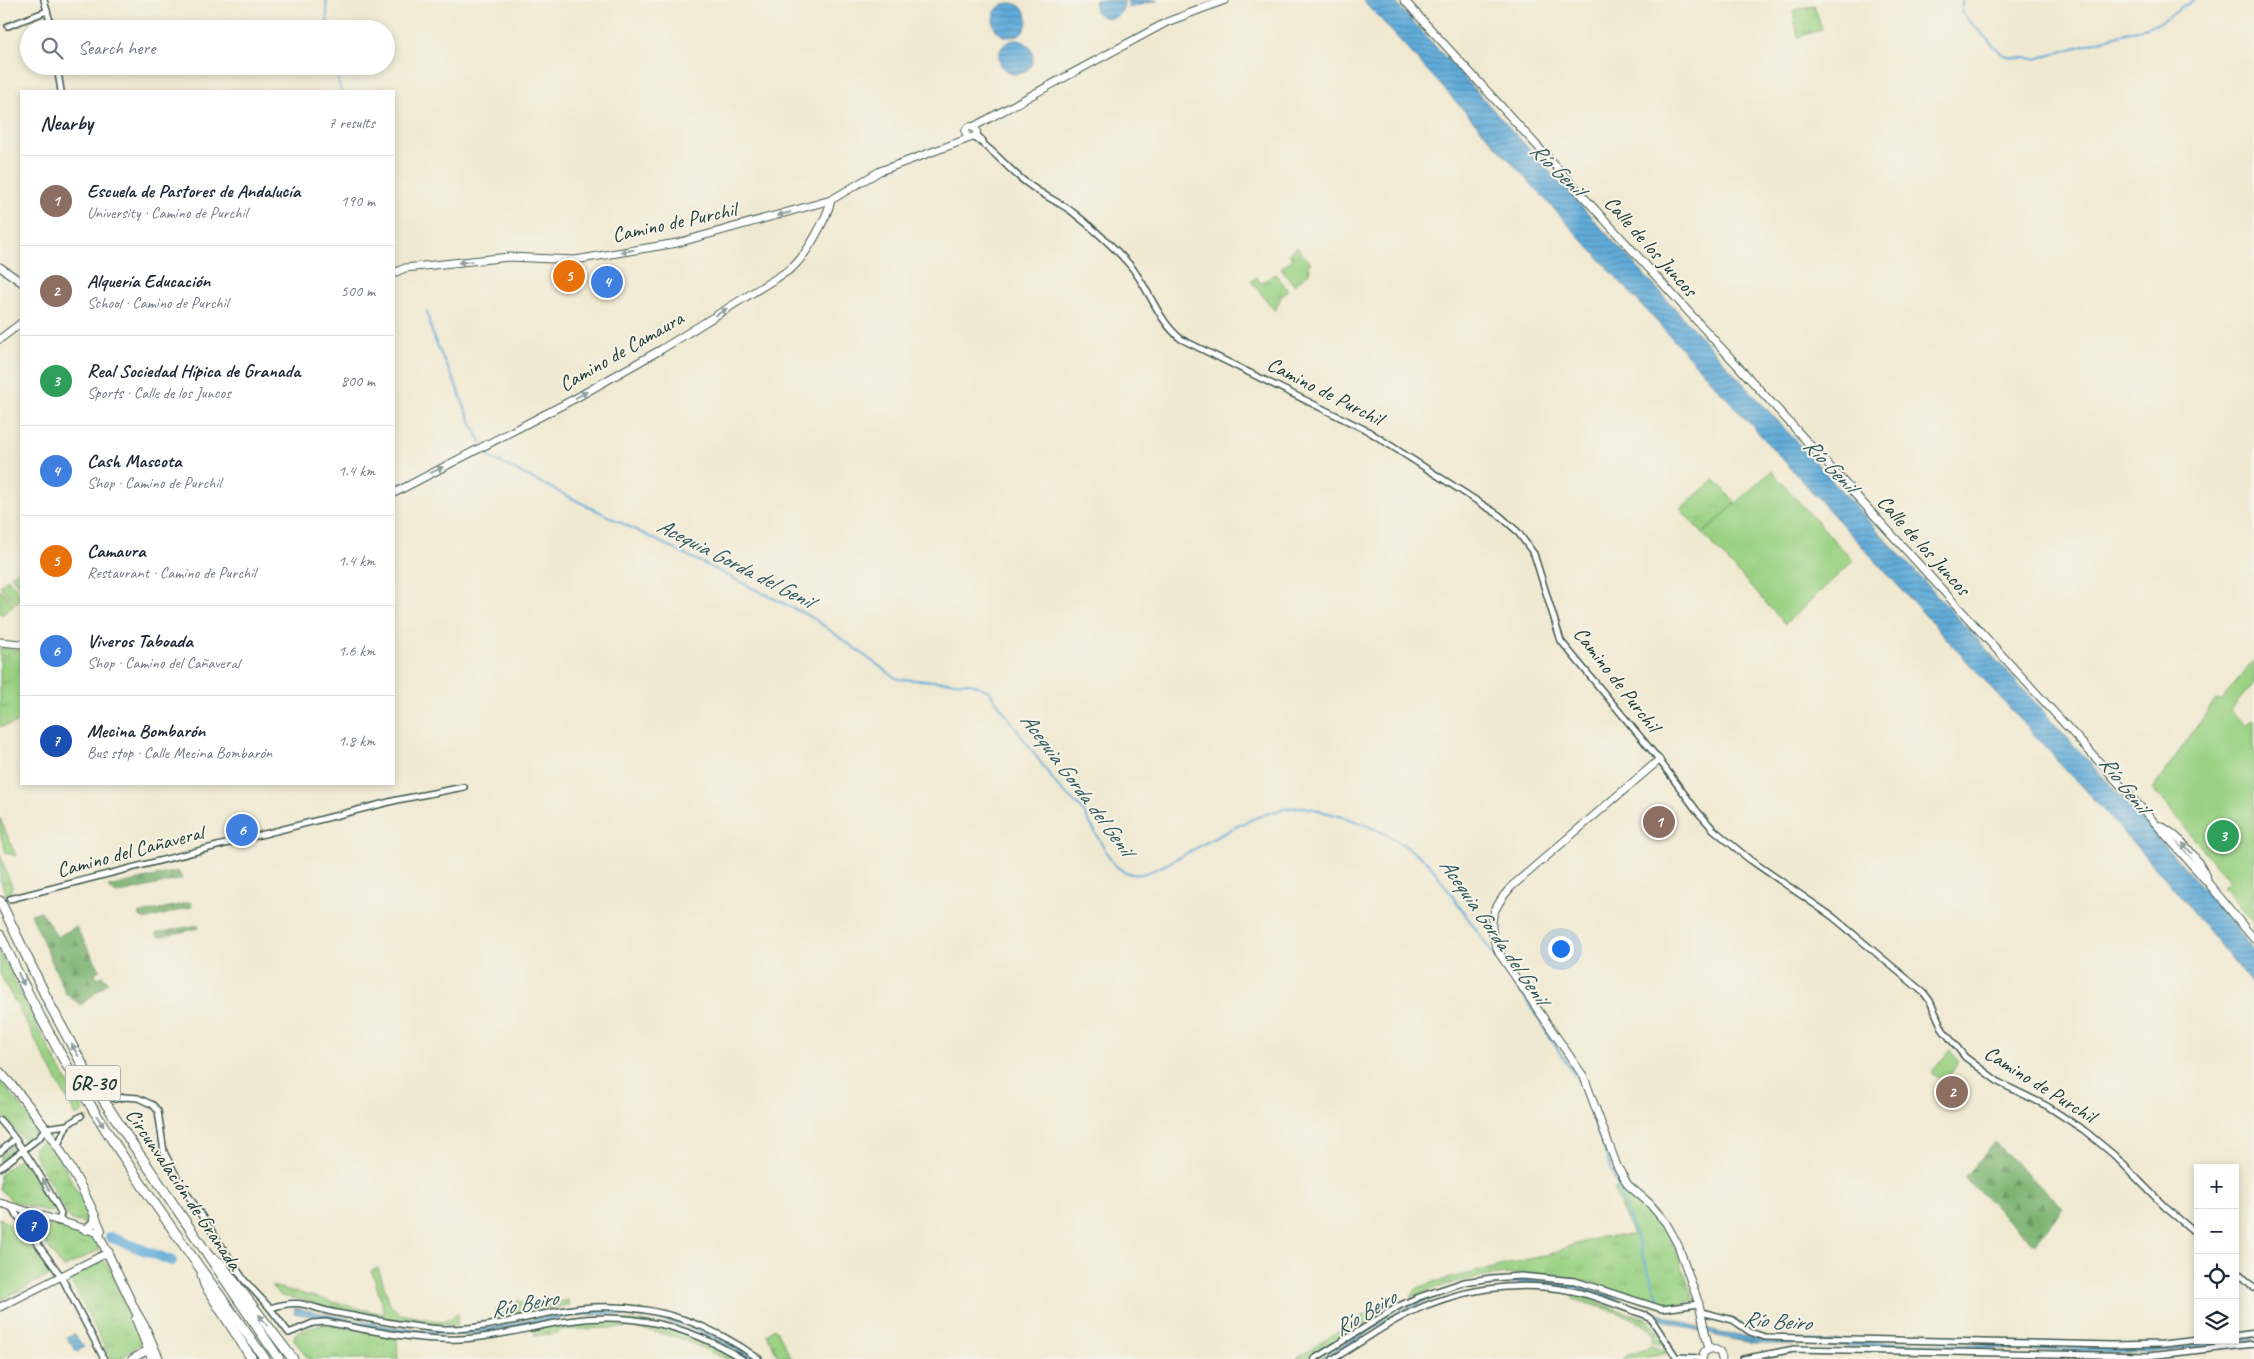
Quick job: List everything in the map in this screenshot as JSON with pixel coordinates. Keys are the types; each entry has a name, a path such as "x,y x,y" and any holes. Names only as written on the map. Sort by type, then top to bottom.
{"highway":[{"name":"Circunvalación de Granada","path":"0,901 50,1005 94,1084 205,1253 279,1359"},
{"name":"Circunvalación de Granada","path":"0,935 36,1010 77,1084 141,1184 264,1359"},
{"path":"205,1253 220,1263 292,1359"},
{"path":"199,1267 205,1285 252,1359"}],"main road":[{"path":"0,1072 52,1138 84,1194 94,1220 101,1230 99,1232 136,1312 145,1327 155,1359"},
{"path":"86,1230 94,1220"},
{"path":"136,1312 136,1320 148,1350 155,1359"}],"street":[{"path":"44,0 50,20"},
{"path":"972,133 991,118 1167,22 1225,0"},
{"name":"Calle de los Juncos","path":"1404,0 2154,823 2175,836 2193,854 2209,884 2254,939"},
{"path":"23,20 47,10"},
{"path":"8,26 20,21"},
{"path":"58,75 61,90"},
{"name":"Camino de Purchil","path":"395,273 405,268 509,258 575,260 678,243 831,200 880,171 949,145 972,133 1026,184 1070,211 1128,264 1144,284 1164,320 1181,339 1368,431 1499,515 1517,531 1528,542 1540,566 1561,641 1659,760 1696,811 1731,845 1833,917 1924,993 1930,1001 1943,1030 1965,1057 2000,1083 2047,1106 2084,1132 2125,1165 2165,1207 2194,1232"},
{"name":"Camino de Camaura","path":"395,492 576,398 662,349 778,278 794,266 809,244 829,210 831,200"},
{"path":"0,267 20,281"},
{"path":"0,339 20,324"},
{"path":"0,642 20,644"},
{"path":"1659,760 1512,886 1500,899 1491,925 1493,938 1500,952 1584,1077 1617,1166 1628,1185 1649,1202 1666,1223 1678,1245 1699,1304 1709,1349"},
{"name":"Camino del Cañaveral","path":"10,899 397,800 464,787"},
{"path":"115,1099 125,1097 138,1098 153,1105 158,1111 164,1152 180,1183 244,1280 270,1308 289,1333 313,1324 325,1322 408,1337 479,1338 570,1320 596,1318 640,1320 692,1333 742,1359"},
{"path":"0,1168 40,1138 45,1128 67,1125 81,1116"},
{"path":"0,1120 24,1149 61,1213 59,1222"},
{"path":"57,1147 67,1125"},
{"path":"40,1138 52,1138"},
{"path":"0,1152 14,1140"},
{"path":"0,1196 61,1276 104,1359"},
{"path":"0,1203 86,1230 99,1232"},
{"path":"0,1307 109,1252"},
{"path":"2239,1273 2254,1288"},
{"path":"1314,1359 1399,1306 1419,1297 1464,1282 1492,1278 1521,1276 1575,1281 1662,1309 1699,1304"},
{"path":"1333,1359 1404,1316 1425,1306 1468,1292 1521,1286 1573,1292 1645,1315 1652,1320 1676,1357 1702,1358 1704,1352 1709,1349 1718,1350 1724,1359"},
{"path":"270,1308 289,1302 310,1304 339,1313 443,1329 491,1325 596,1306 640,1309 683,1318 709,1328 735,1342 759,1359"},
{"path":"1701,1312 1733,1320 1750,1332 1765,1337 2113,1345 2163,1344 2194,1340"},
{"path":"2239,1335 2254,1333"},
{"path":"1742,1359 1794,1349 2148,1356 2254,1344"},
{"path":"132,1359 148,1350"}],"green space":[{"path":"1814,5 1822,29 1798,37 1793,11"},
{"path":"1297,247 1311,263 1307,266 1310,269 1309,273 1294,285 1281,268 1292,259 1289,253"},
{"path":"1275,274 1288,290 1281,297 1275,311 1251,281 1256,277 1261,283"},
{"path":"1771,471 1853,561 1785,624 1703,534"},
{"path":"1714,479 1736,503 1703,534 1680,509"},
{"path":"19,569 20,587 11,576"},
{"path":"8,578 20,593 20,599 16,603 0,586"},
{"path":"0,589 14,604 2,615 0,613"},
{"path":"0,647 20,649 20,722 0,727"},
{"path":"2254,660 2254,683 2230,711 2246,725 2254,719 2254,923 2223,887 2230,882 2153,789 2216,699 2221,700"},
{"path":"0,818 16,856 6,853 0,833"},
{"path":"0,855 12,887 9,894 6,895 0,879"},
{"path":"178,871 182,879 116,894 108,887"},
{"path":"191,902 192,907 144,920 138,914"},
{"path":"41,911 57,937 76,927 100,970 95,972 97,978 103,976 108,982 81,1005 66,994 31,914"},
{"path":"198,925 199,928 159,937 156,933"},
{"path":"0,952 44,1040 84,1111 76,1116 0,974"},
{"path":"1950,1050 1959,1062 1944,1082 1931,1073"},
{"path":"0,1080 39,1129 39,1132 27,1141 24,1140 0,1112"},
{"path":"44,1141 49,1143 65,1168 90,1217 87,1224 72,1220 68,1216 33,1152 34,1148"},
{"path":"1995,1143 2063,1208 2034,1245 1964,1177"},
{"path":"15,1144 18,1150 0,1164 0,1156"},
{"path":"22,1156 25,1157 54,1207 53,1211 48,1212 12,1201 0,1189 0,1175"},
{"path":"1622,1183 1650,1206 1660,1220 1676,1250 1694,1300 1664,1307 1640,1301 1592,1283 1546,1275 1523,1274 1500,1275 1455,1282 1411,1298 1415,1289 1434,1282 1558,1252 1566,1247 1601,1237 1633,1235 1614,1191"},
{"path":"0,1218 21,1232 52,1274 0,1300"},
{"path":"29,1219 93,1237 99,1250 63,1268"},
{"path":"103,1261 108,1265 142,1343 120,1359 111,1359 70,1279"},
{"path":"378,1268 391,1306 401,1314 443,1322 458,1314 457,1325 429,1325 330,1309 308,1301 281,1296 271,1286 385,1314 371,1271"},
{"path":"1574,1294 1648,1320 1655,1327 1667,1347 1652,1342 1654,1334 1636,1321 1616,1312 1573,1299"},
{"path":"1388,1299 1392,1307 1309,1359 1296,1359"},
{"path":"518,1300 523,1303 525,1314 496,1320 494,1310 509,1309"},
{"path":"568,1300 569,1305 530,1313 526,1302 541,1306"},
{"path":"597,1319 645,1322 695,1336 738,1359 726,1359 680,1338 633,1327 560,1330 558,1333 535,1336 534,1328"},
{"path":"324,1324 397,1336 398,1359 308,1359 294,1339 295,1334"},
{"path":"774,1328 781,1337 792,1359 779,1359 767,1334"},
{"path":"1649,1345 1669,1353 1623,1359 1626,1356 1648,1348"}],"water":[{"path":"1094,0 1124,0 1124,6 1122,11 1115,17 1106,18 1096,12"},
{"path":"1127,0 1159,0 1129,8"},
{"path":"1363,0 1393,0 2146,824 2230,920 2254,952 2254,987 2166,879"},
{"path":"1010,3 1022,8 1027,20 1022,32 1010,37 998,32 993,20 998,8"},
{"path":"1016,40 1028,45 1033,57 1028,69 1016,74 1004,69 999,57 1004,45"},
{"path":"1523,1279 1579,1285 1701,1328 1761,1339 2147,1348 2194,1344 2227,1344 2147,1353 1764,1344 1720,1337 1580,1290 1536,1284 1513,1284 1469,1288 1426,1301 1388,1321 1328,1359 1320,1359 1415,1303 1464,1286 1492,1281"},
{"path":"295,1308 407,1329 445,1331 487,1328 557,1314 584,1311 611,1310 636,1312 661,1317 709,1333 756,1359 749,1359 705,1335 681,1326 633,1316 608,1314 582,1315 487,1332 445,1335 407,1333 369,1327 294,1313"},
{"path":"74,1334 84,1347 77,1352 67,1338"},
{"path":"2254,1336 2254,1341 2239,1343 2239,1338"}],"waterway":[{"name":"Acequia Gorda del Genil","path":"326,0 327,20"},
{"path":"1962,0 1962,12 2002,54 2011,57 2036,59 2157,24 2194,0"},
{"name":"Acequia Gorda del Genil","path":"337,75 341,90"},
{"name":"Acequia Gorda del Genil","path":"427,311 438,348 482,443"},
{"name":"Acequia Gorda del Genil","path":"486,449 489,457 813,618 897,679 971,683 989,691 1059,788 1082,809 1112,862 1126,872 1142,874 1152,871 1255,818 1286,809 1302,807 1367,825 1416,853 1429,863 1528,1003 1580,1084 1661,1305"},
{"name":"Río Beiro","path":"110,1237 172,1261"}],"tunnel":[{"path":"81,1116 115,1099"}],"place":[{"name":"Camaura","path":"569,276"},
{"name":"Cash Mascota","path":"607,282"},
{"name":"Escuela de Pastores de Andalucía","path":"1659,822"},
{"name":"Viveros Taboada","path":"242,830"},
{"name":"Real Sociedad Hípica de Granada","path":"2223,836"},
{"name":"Alquería Educación","path":"1952,1092"},
{"name":"Mecina Bombarón","path":"32,1226"}],"water label":[{"name":"Río Genil","path":"1557,169"},
{"name":"Río Genil","path":"1830,465"},
{"name":"Río Genil","path":"2124,784"}]}
